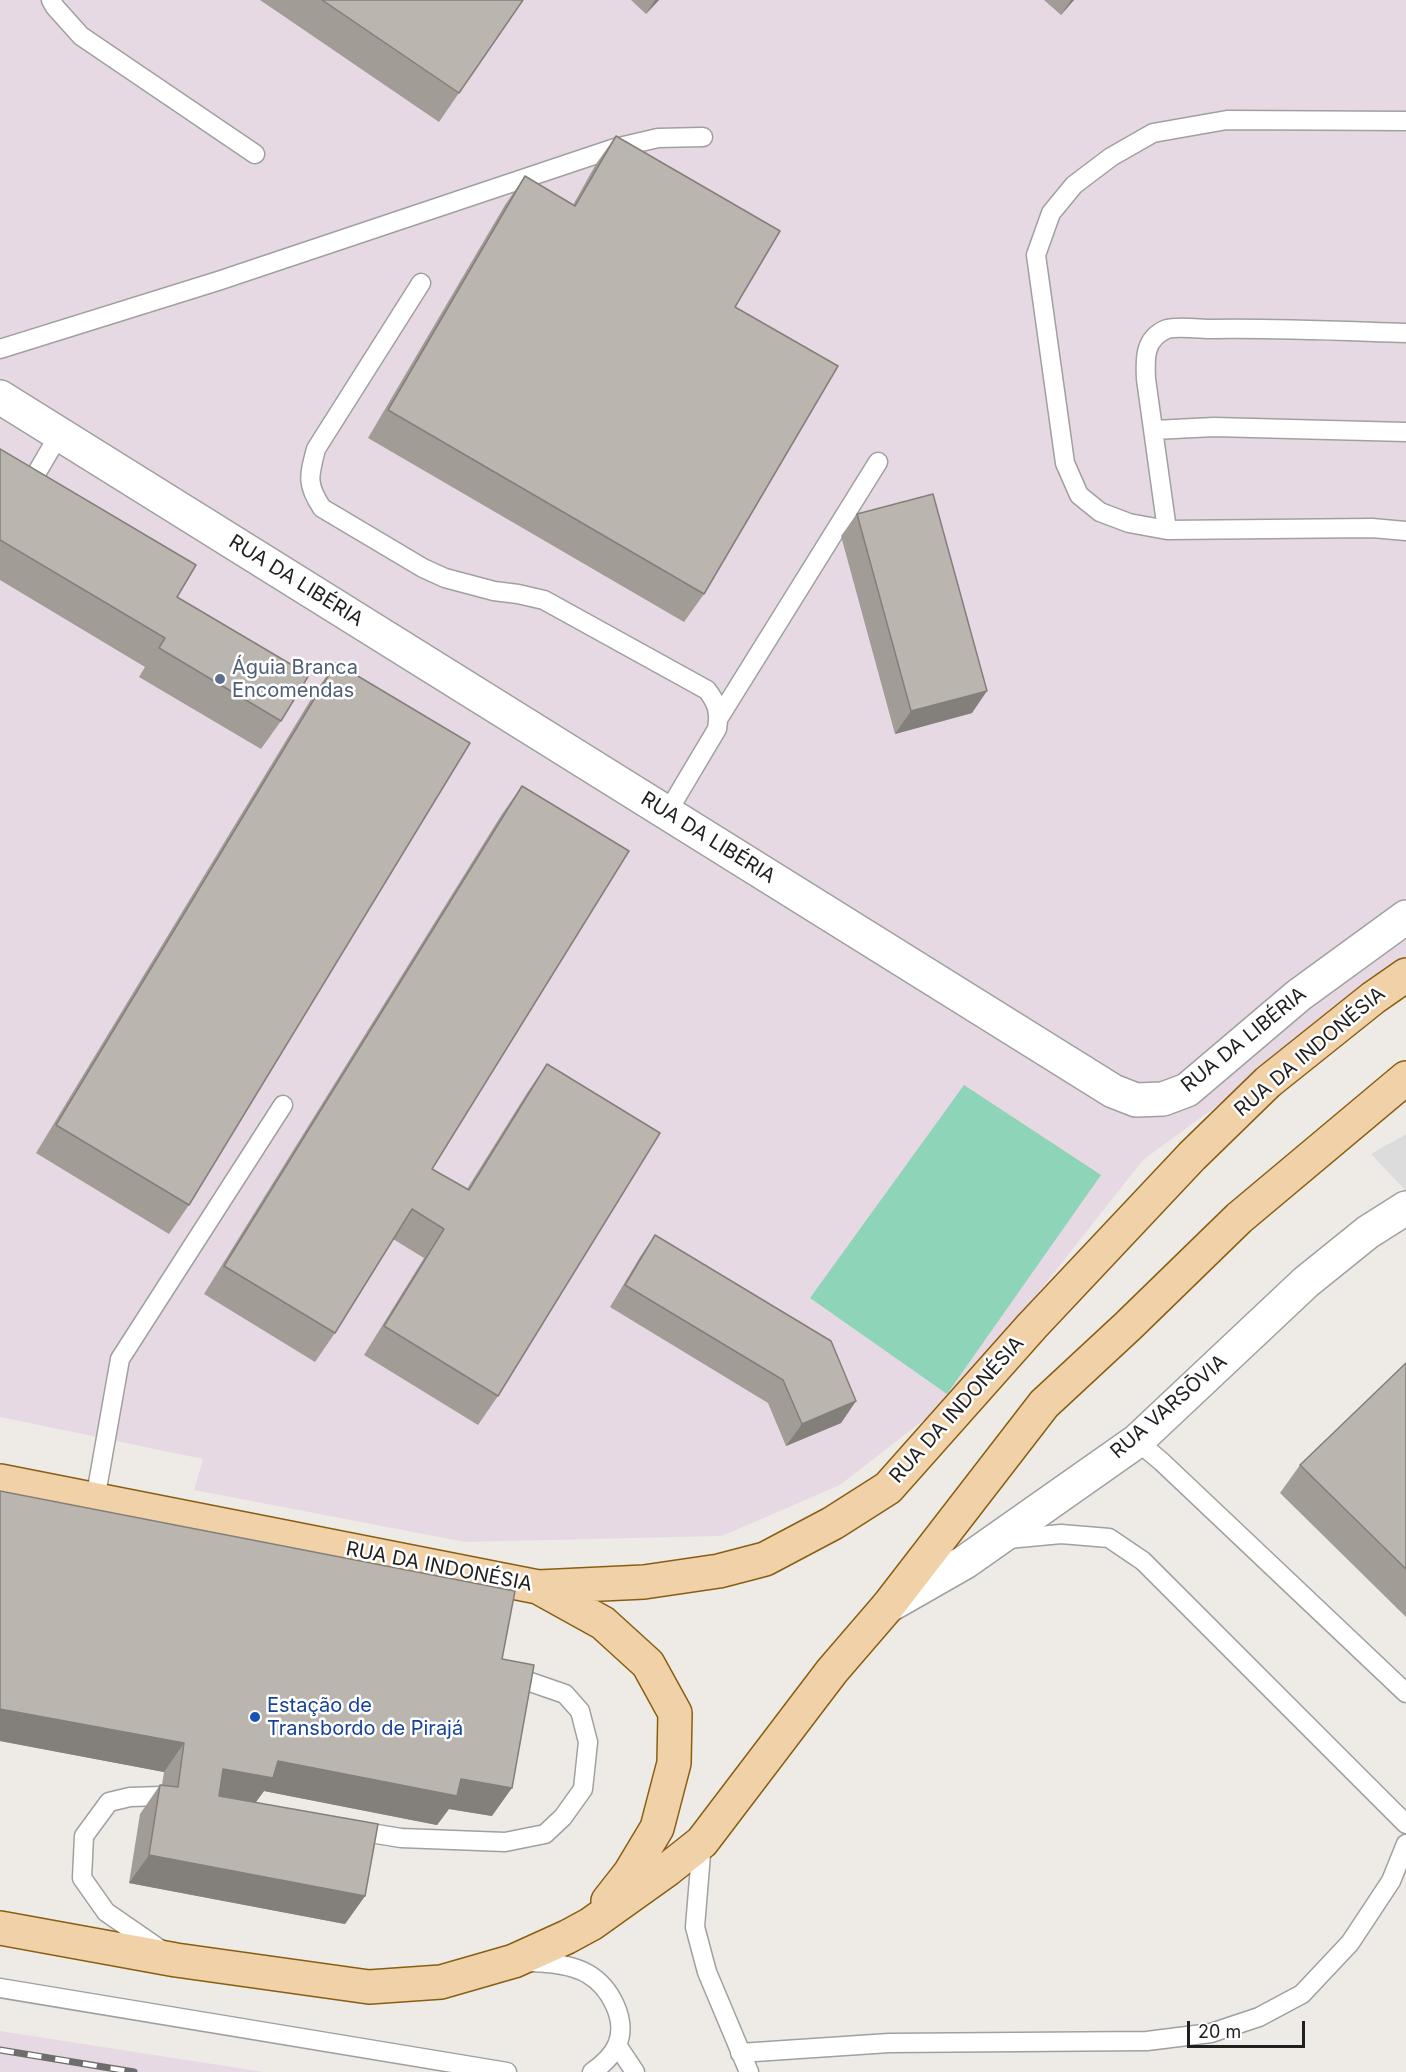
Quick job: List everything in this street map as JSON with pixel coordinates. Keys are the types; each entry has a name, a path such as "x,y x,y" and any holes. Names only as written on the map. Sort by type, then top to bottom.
{"main road":[{"name":"RUA DA INDONÉSIA","path":"0,1481 538,1587 644,1582 719,1571 765,1559 833,1523 888,1488 1032,1326 1192,1156 1268,1082 1373,998 1406,975"},
{"path":"0,1928 176,1960 369,1987 441,1982 514,1961 591,1924 702,1842 832,1671 888,1606 1044,1404 1239,1218 1406,1078"},
{"path":"538,1587 603,1623 648,1664 675,1713 674,1763 657,1828 630,1873 591,1924"}],"street":[{"name":"RUA DA LIBÉRIA","path":"0,397 1113,1091 1136,1100 1163,1099 1187,1090 1299,995 1406,917"},
{"name":"RUA VARSŌVIA","path":"888,1606 965,1562 1137,1441 1306,1282 1368,1232 1406,1208"}],"lane":[{"path":"51,0 81,36 255,154"},
{"path":"1406,121 1227,120 1153,133 1111,157 1074,185 1052,213 1036,255 1065,463 1079,495 1100,512 1129,523 1167,530 1372,528 1406,531"},
{"path":"0,349 218,281 615,148 658,138 703,137"},
{"path":"421,283 316,449 310,471 311,492 322,508 423,568 445,578 494,591 544,600 707,690 716,701 720,716"},
{"path":"1167,530 1146,380 1145,357 1149,342 1168,329 1406,333"},
{"path":"1154,430 1214,427 1406,432"},
{"path":"18,504 60,433"},
{"path":"667,813 717,729 720,716 878,462"},
{"path":"94,1500 120,1359 283,1105"},
{"path":"1137,1441 1406,1693"},
{"path":"997,1540 1061,1534 1109,1538 1143,1561 1406,1824"},
{"path":"332,1827 401,1838 505,1842 545,1834 563,1817 583,1789 588,1742 580,1711 565,1694 496,1670"},
{"path":"161,1796 130,1797 109,1802 84,1836 82,1878 106,1912 176,1960"},
{"path":"702,1842 695,1927 707,1972 749,2072"},
{"path":"741,2053 889,2043 1147,2041 1211,2033 1259,2017 1302,1994 1350,1943 1391,1881 1406,1844"},
{"path":"514,1961 551,1963 588,1974 607,1990 616,2008 621,2027 617,2045 606,2061 592,2072"},
{"path":"0,1988 507,2072"},
{"path":"617,2045 635,2072"}],"shaded area":[{"path":"0,0 1406,0 1406,968 1143,1160 960,1392 840,1485 722,1536 465,1542 194,1490 203,1459 0,1417"},
{"path":"1406,1134 1406,1191 1371,1154"},
{"path":"0,2031 264,2072 0,2072"}],"green space":[{"path":"964,1085 1101,1175 947,1394 810,1298"}],"building":[{"path":"322,0 523,0 459,93"},
{"path":"616,136 780,231 735,307 838,366 704,594 388,410 525,176 575,206"},
{"path":"0,449 196,565 177,597 309,675 281,721 159,648 165,638 0,540"},
{"path":"933,494 987,691 911,711 857,514"},
{"path":"336,663 470,743 189,1205 56,1125"},
{"path":"522,786 629,851 432,1169 469,1190 547,1064 660,1133 498,1396 384,1326 444,1229 412,1209 335,1333 224,1266"},
{"path":"655,1235 831,1341 856,1401 802,1424 783,1380 625,1285"},
{"path":"1406,1363 1406,1569 1300,1465"},
{"name":"Estação de Transbordo de Pirajá","path":"0,1491 515,1591 502,1659 534,1665 512,1788 461,1779 457,1796 278,1761 273,1778 223,1769 219,1796 378,1824 365,1896 149,1855 160,1785 178,1787 184,1743 0,1709"}],"railway":[{"path":"0,2050 134,2072"}],"place":[{"name":"Águia Branca Encomendas","path":"220,679"},
{"name":"Estação de Transbordo de Pirajá","path":"255,1717"}]}
